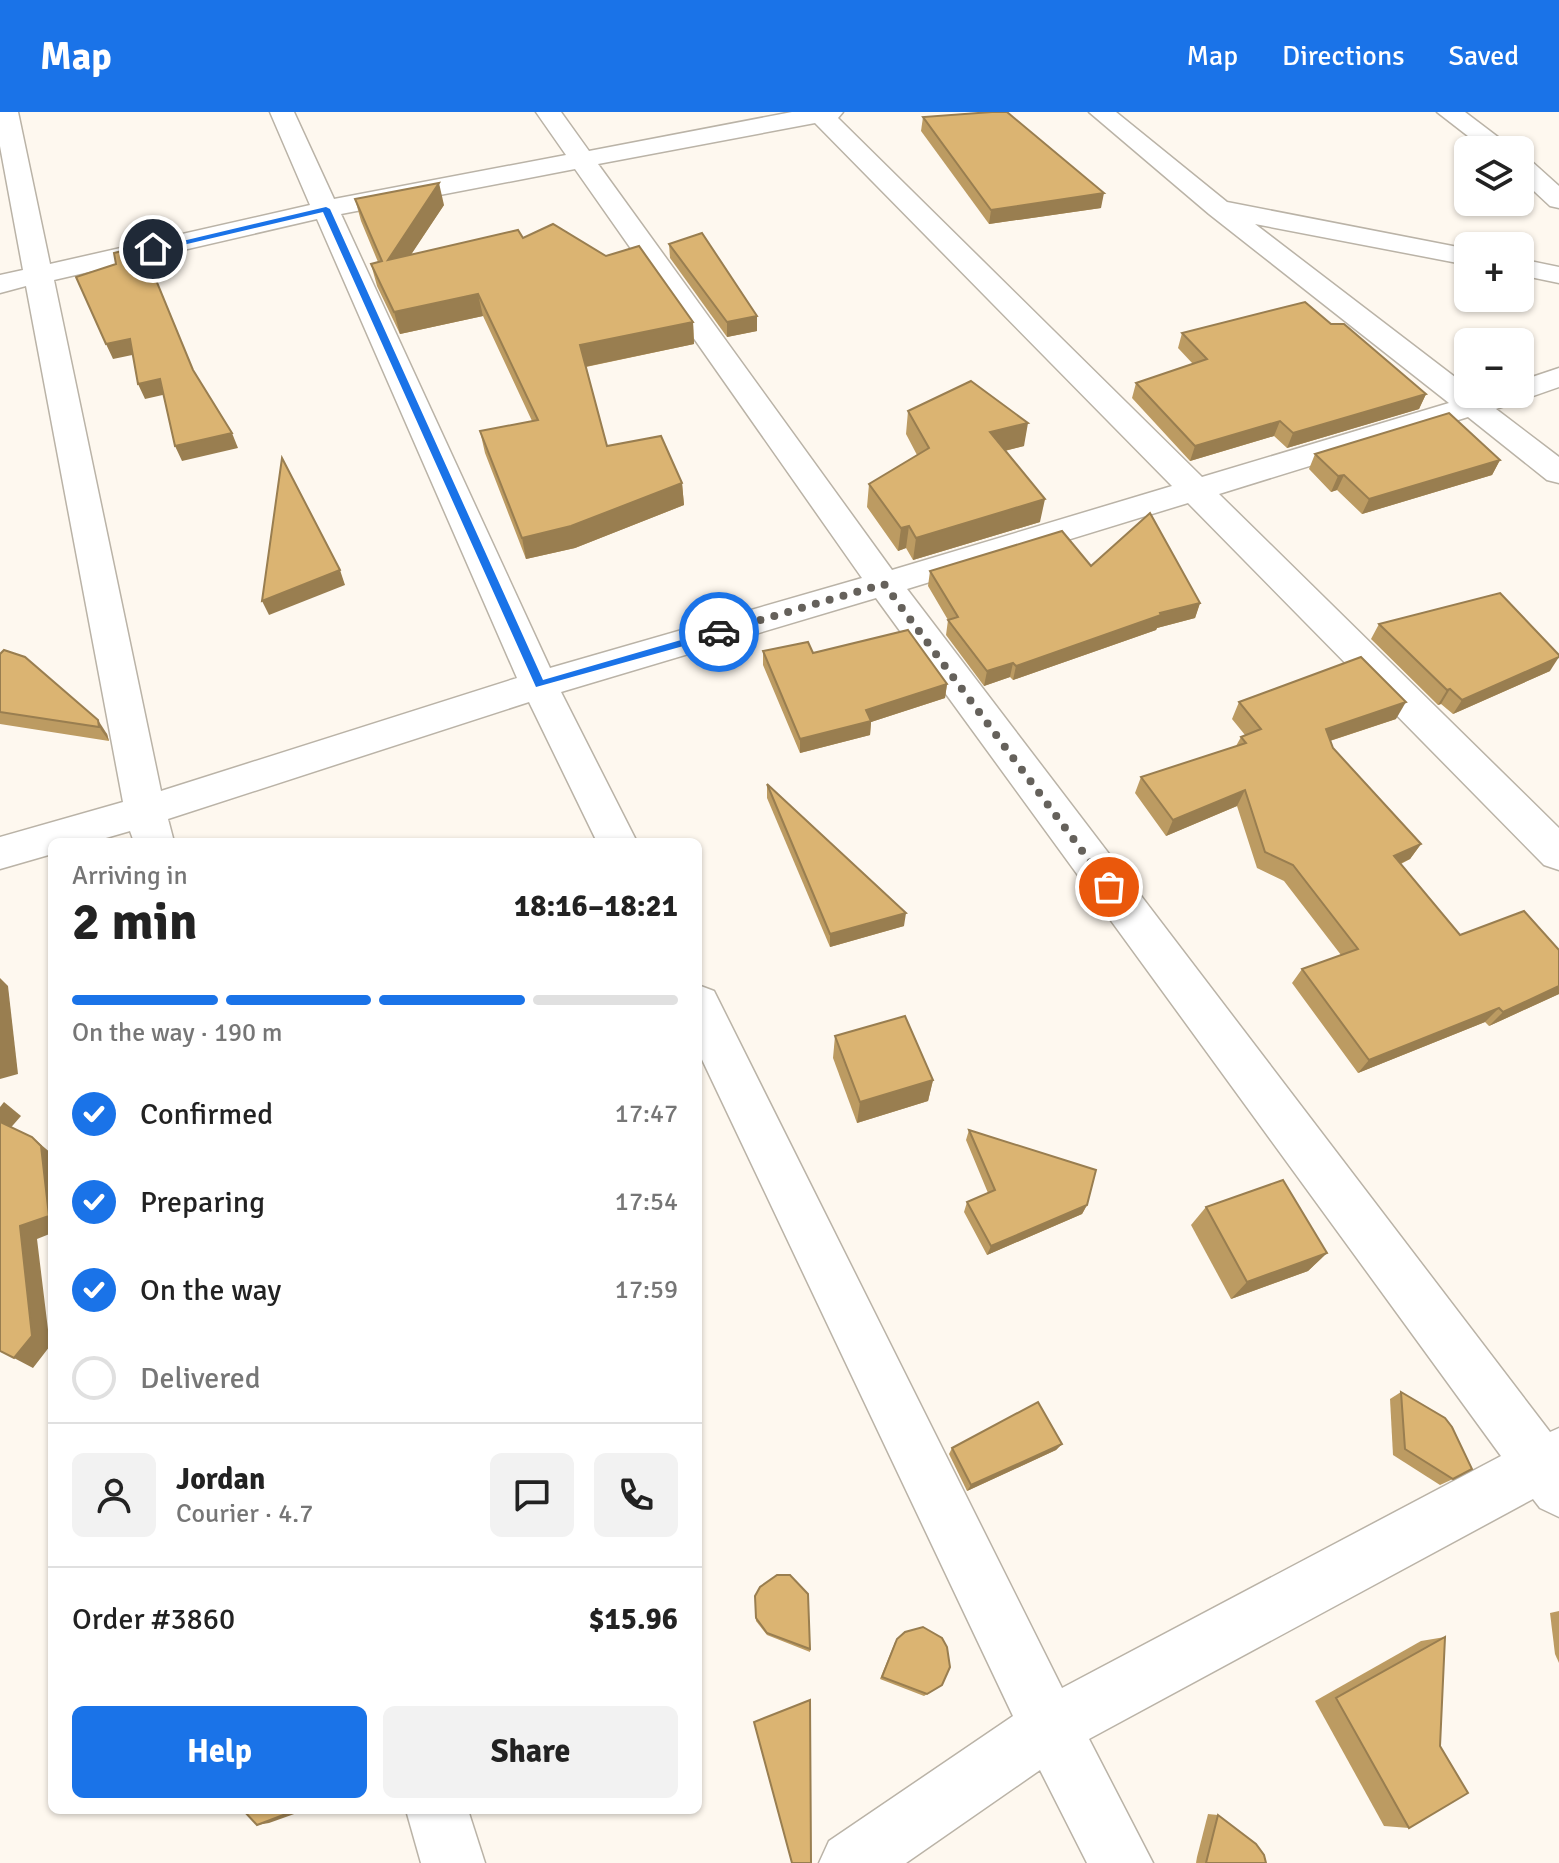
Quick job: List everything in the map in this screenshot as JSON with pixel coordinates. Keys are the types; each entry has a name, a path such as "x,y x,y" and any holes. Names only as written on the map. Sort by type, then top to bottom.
{"street":[{"path":"6,112 150,827"},
{"path":"282,112 539,685 615,838"},
{"path":"548,112 884,584 1553,1470 1050,1727 851,1863"},
{"path":"1101,112 1454,393"},
{"path":"1449,112 1482,136"},
{"path":"0,284 326,209 823,113 1193,490 1559,854"},
{"path":"1534,177 1559,200"},
{"path":"1218,208 1454,254"},
{"path":"1534,270 1559,275"},
{"path":"1534,386 1559,377"},
{"path":"87,838 150,827 539,685 1473,408 1559,473"},
{"path":"0,853 48,845"},
{"path":"702,1012 1050,1727 1121,1863"},
{"path":"438,1814 453,1863"}],"building":[{"path":"1007,112 1104,193 991,210 923,117"},
{"path":"439,183 388,260 518,230 523,238 553,224 606,256 639,246 693,322 580,345 607,446 661,436 682,483 571,526 522,538 480,431 538,420 478,294 394,312 371,264 382,261 355,199"},
{"path":"702,233 757,316 727,322 669,244"},
{"path":"142,246 193,370 232,433 175,446 160,379 138,384 130,339 106,344 76,277 116,264 114,253"},
{"path":"1305,302 1331,324 1344,324 1426,394 1293,433 1280,421 1195,446 1136,383 1207,359 1182,333"},
{"path":"971,381 1028,423 990,432 1045,499 916,538 909,526 901,528 869,484 929,448 908,411"},
{"path":"1449,413 1500,460 1369,499 1344,475 1338,476 1315,454"},
{"path":"282,458 340,570 262,601"},
{"path":"1150,513 1200,603 1160,613 1016,666 1013,663 987,671 948,620 958,617 930,571 1062,531 1091,566"},
{"path":"1500,593 1559,657 1462,700 1450,689 1447,690 1379,624"},
{"path":"908,630 947,684 866,710 871,721 800,739 763,651 808,642 813,653"},
{"path":"4,650 25,657 98,720 99,727 0,712 0,654"},
{"path":"1361,657 1406,702 1326,729 1333,748 1421,844 1394,856 1460,935 1524,911 1559,950 1559,986 1503,1012 1499,1008 1369,1060 1302,969 1358,949 1293,865 1265,852 1245,790 1173,820 1141,777 1246,743 1241,737 1261,729 1239,702"},
{"path":"767,784 906,913 830,934"},
{"path":"905,1016 933,1080 860,1102 835,1036"},
{"path":"0,1122 32,1137 41,1146 48,1216 20,1226 32,1336 14,1358 0,1351"},
{"path":"969,1130 1096,1170 1087,1205 991,1246 967,1202 995,1190"},
{"path":"1283,1180 1327,1253 1247,1282 1206,1207"},
{"path":"1401,1392 1445,1418 1472,1469 1453,1479 1405,1449"},
{"path":"1038,1402 1062,1444 971,1485 952,1448"},
{"path":"777,1575 790,1575 808,1594 810,1649 767,1633 756,1618 755,1596 760,1587"},
{"path":"923,1627 942,1638 947,1647 950,1667 942,1685 927,1694 882,1677 897,1639 905,1632"},
{"path":"1445,1637 1440,1746 1468,1793 1409,1828 1336,1698"},
{"path":"810,1700 811,1863 792,1863 754,1722"},
{"path":"247,1814 286,1814 257,1825"},
{"path":"1218,1815 1256,1844 1266,1863 1206,1863"}],"way so far":[{"path":"719,632 884,584 1109,887"}],"route":[{"path":"153,249 326,209 539,685 719,632"}]}
